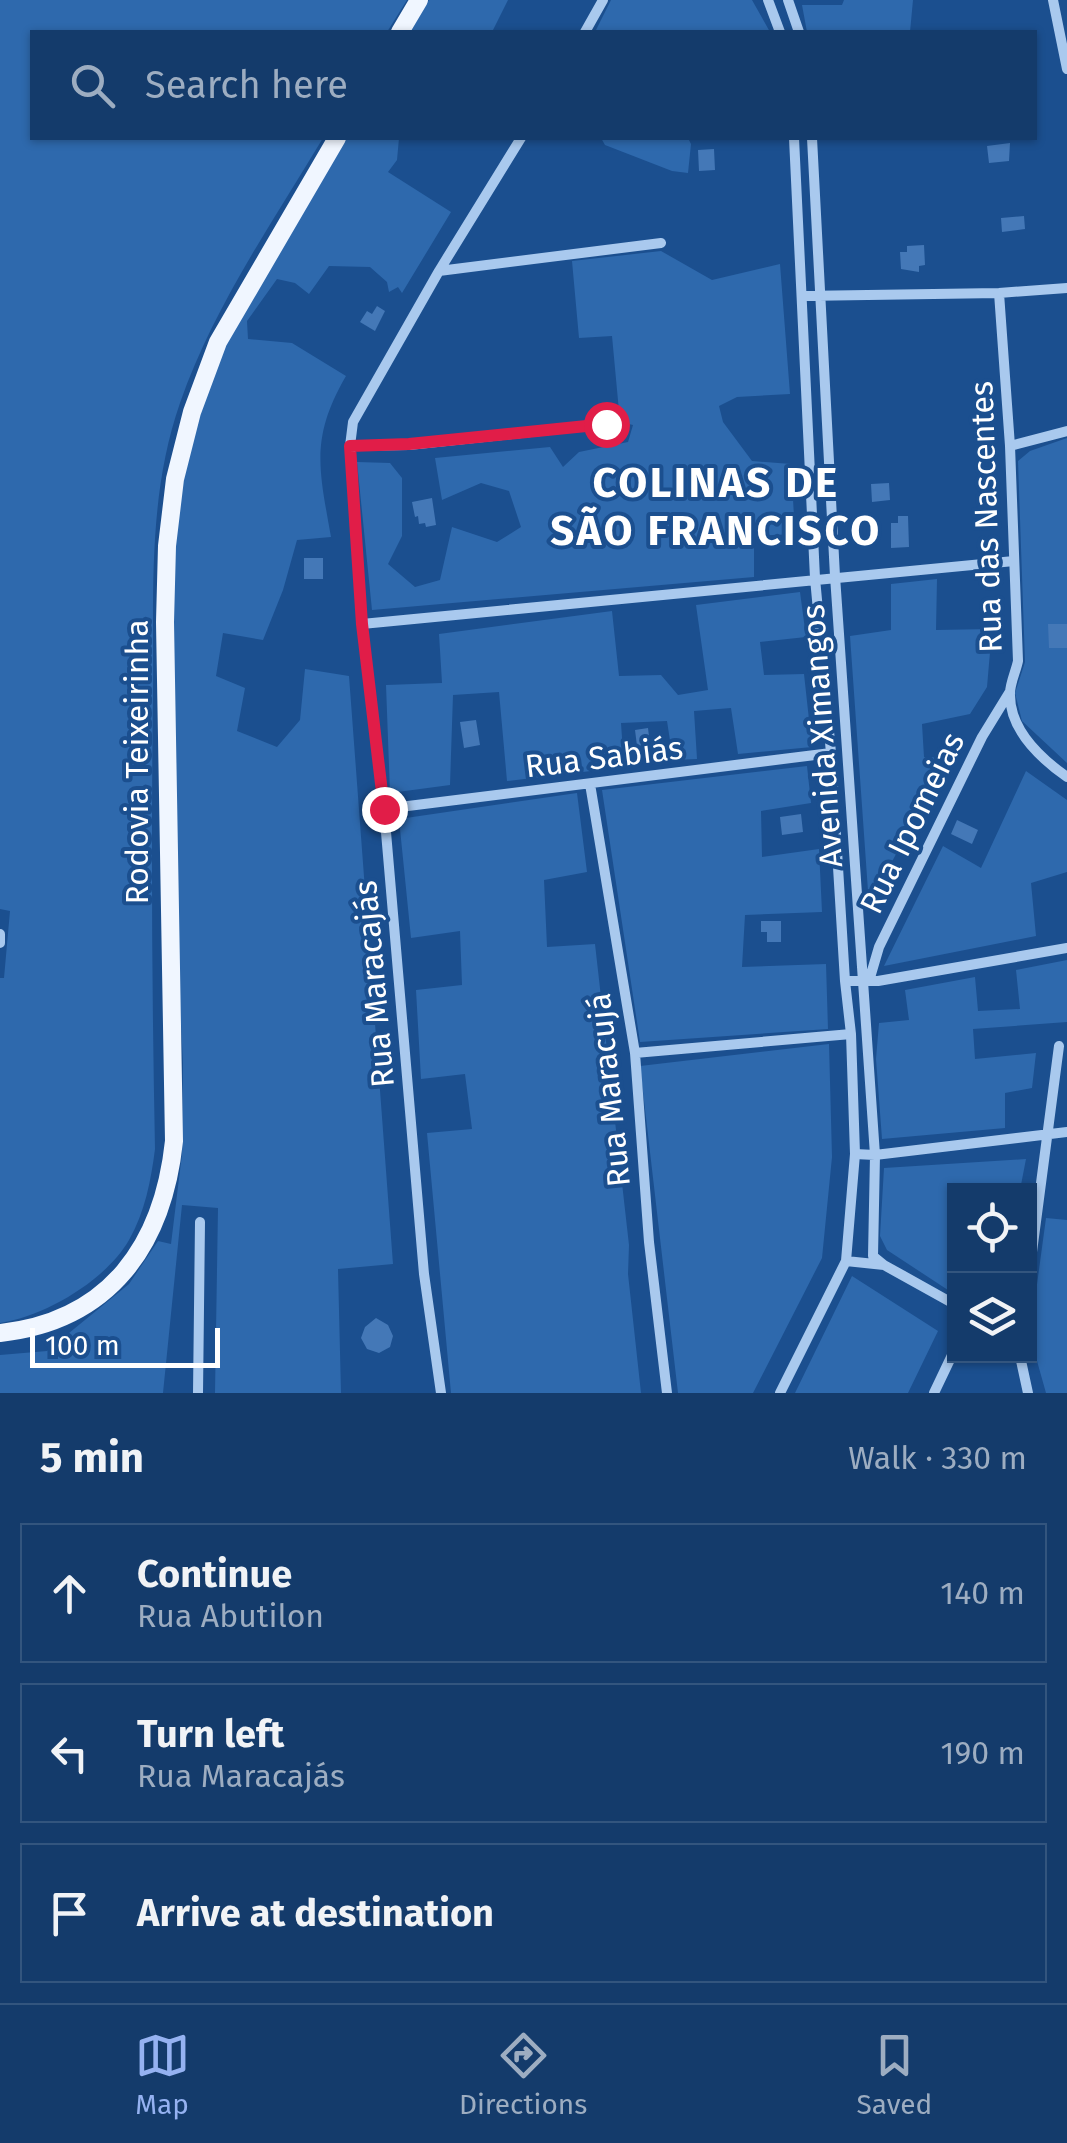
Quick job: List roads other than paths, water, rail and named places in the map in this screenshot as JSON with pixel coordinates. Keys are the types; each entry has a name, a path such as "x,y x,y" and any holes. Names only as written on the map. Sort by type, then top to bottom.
{"main road":[{"path":"401,30 419,0"},
{"name":"Rodovia Teixeirinha","path":"0,1332 60,1318 99,1296 116,1282 143,1248 164,1198 174,1141 165,622 167,546 175,480 192,412 218,342 336,140"}],"street":[{"path":"586,30 603,0"},
{"path":"768,0 779,30"},
{"path":"788,0 798,30"},
{"path":"1053,0 1067,69"},
{"name":"Rua Maracajás","path":"441,1393 424,1274 384,809 362,624 350,446 353,422 520,140"},
{"name":"Avenida Ximangos","path":"794,140 815,578 844,981 852,1034 855,1154 846,1261"},
{"name":"Avenida Ximangos","path":"812,140 835,576 867,981 875,1155 871,1237 873,1256 884,1265"},
{"path":"439,271 662,242"},
{"path":"802,296 1067,288"},
{"name":"Rua das Nascentes","path":"999,293 1010,446 1018,661 1010,692 1014,717 1026,740 1067,777"},
{"path":"350,446 409,444 606,424"},
{"path":"1010,446 1067,431"},
{"path":"362,624 1014,561"},
{"name":"Rua Ipomeias","path":"867,981 879,947 973,754 1010,692"},
{"name":"Rua Sabiás","path":"384,809 830,753"},
{"name":"Rua Maracujá","path":"590,784 634,1053 649,1242 667,1393"},
{"path":"0,934 0,943"},
{"path":"844,981 867,981 1067,948"},
{"path":"634,1053 852,1034"},
{"path":"1037,1216 1059,1046"},
{"path":"855,1154 875,1155 1067,1132"},
{"path":"198,1393 200,1222"},
{"path":"780,1393 846,1261 884,1265 947,1300"},
{"path":"934,1393 948,1363"},
{"path":"1022,1363 1028,1393"}],"district":[{"name":"COLINAS DE SÃO FRANCISCO","path":"716,507"}]}
